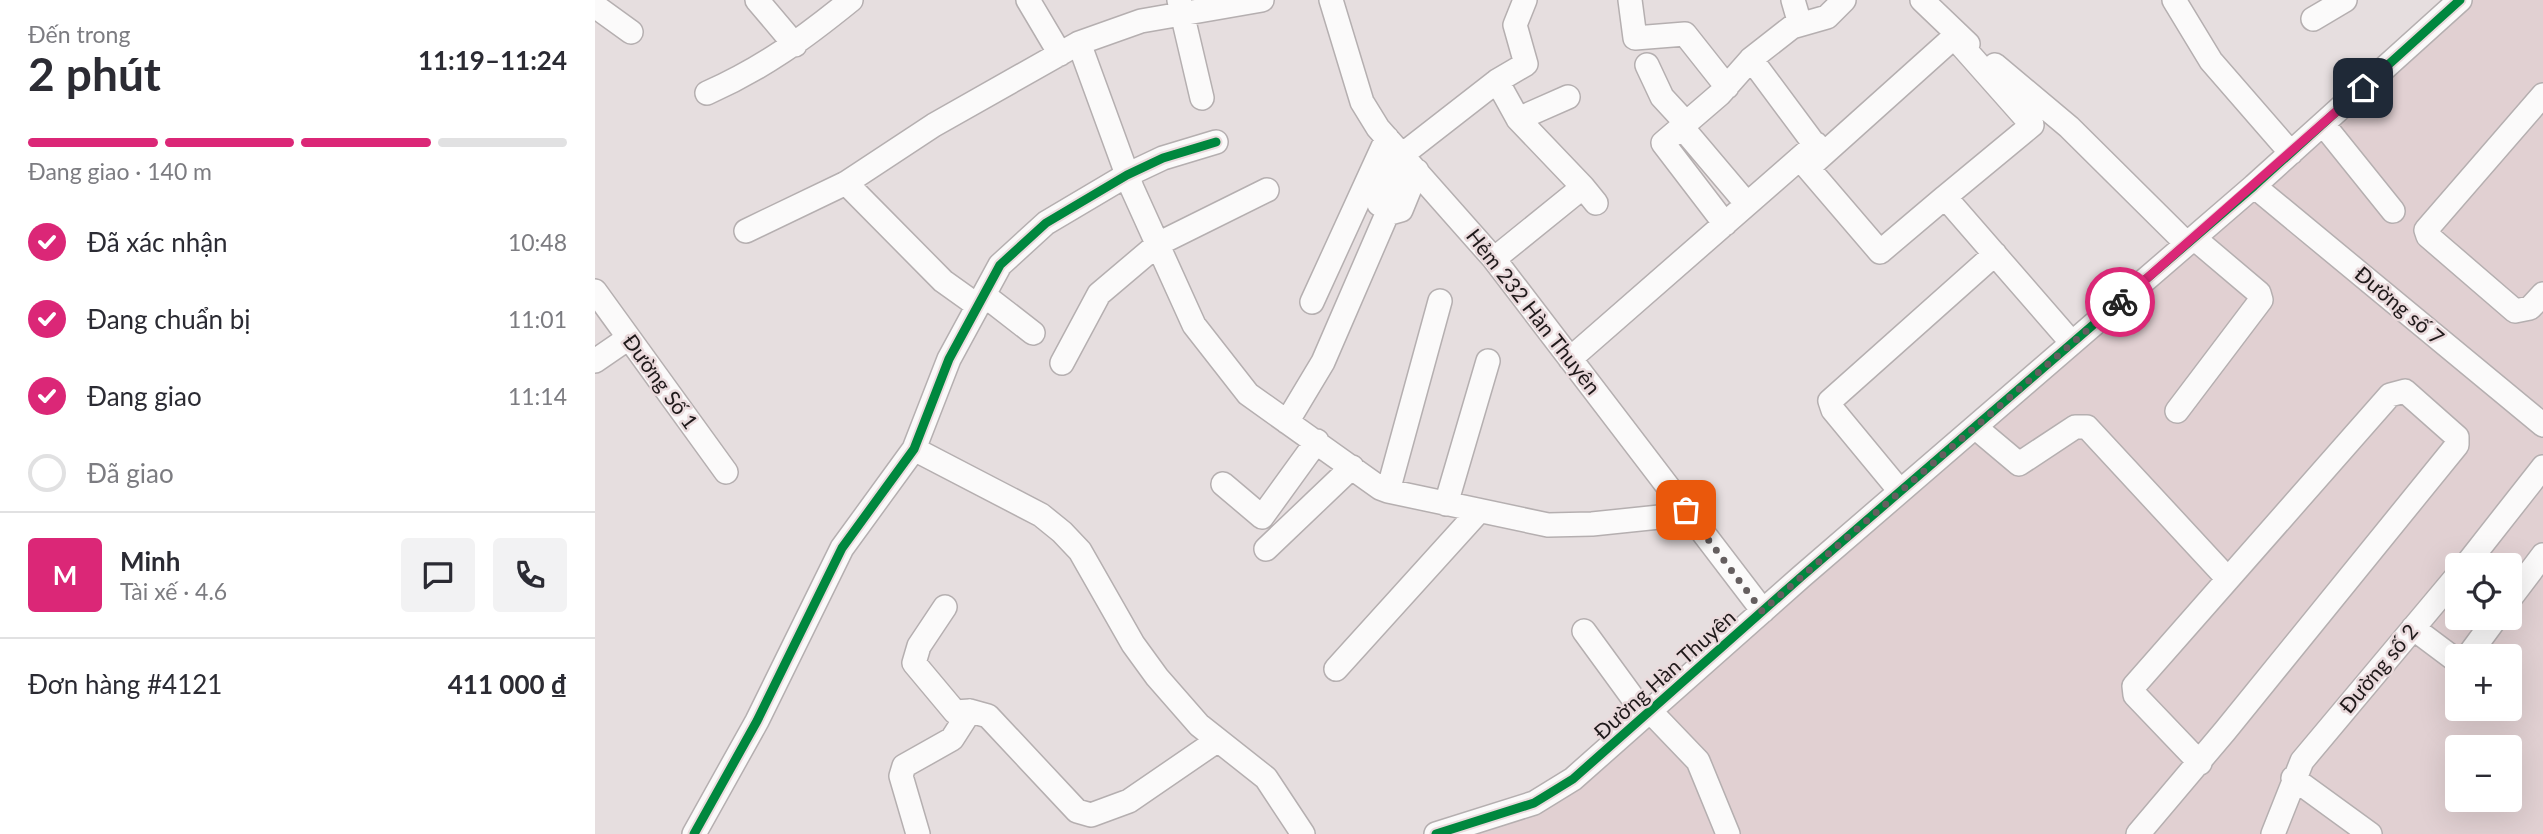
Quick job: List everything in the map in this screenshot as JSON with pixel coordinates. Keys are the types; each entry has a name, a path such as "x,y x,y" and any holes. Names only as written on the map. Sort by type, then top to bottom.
{"street":[{"path":"757,0 795,45"},
{"path":"707,93 754,72 795,45 851,0"},
{"path":"1028,0 1069,48 1194,325 1248,394 1388,491 1548,525 1643,519 1669,516 1686,510"},
{"path":"746,231 846,183 934,125 1069,48 1182,7 1262,0"},
{"name":"Hẻm 232 Hàn Thuyên","path":"1331,0 1362,102 1402,155 1494,259 1762,611"},
{"path":"1312,302 1402,155 1497,81 1526,64 1515,25 1525,0"},
{"path":"1630,0 1635,38 1685,34 1727,87"},
{"path":"1793,0 1800,24"},
{"path":"1725,223 1663,143 1727,87 1751,59 1800,24 1827,17 1844,0"},
{"path":"1922,0 2069,127 2190,241 2259,293 2261,300 2177,411"},
{"path":"2174,0 2211,61 2291,153"},
{"path":"2313,19 2344,0"},
{"name":"Đường Hàn Thuyên","path":"1436,834 1534,803 1573,779 1762,611 2254,186 2460,0"},
{"path":"595,6 631,32"},
{"path":"1182,7 1202,98"},
{"path":"1570,359 1949,26"},
{"path":"1954,37 2032,125 1945,197 1880,252 1808,168 1954,37"},
{"path":"1751,59 1815,145"},
{"path":"1647,65 1662,97 1747,204"},
{"path":"1494,259 1589,195 1518,119 1497,81"},
{"path":"2543,95 2426,230 2428,236 2515,310 2530,308 2543,294"},
{"path":"1518,119 1568,97"},
{"path":"2323,124 2393,211"},
{"path":"694,834 757,721 842,548 913,449 949,359 1000,265 1046,223 1127,175 1163,158 1216,142"},
{"path":"1378,204 1402,155"},
{"path":"1287,422 1323,362 1387,214 1401,210 1402,155"},
{"path":"846,183 943,281 981,300 1033,333"},
{"name":"Đường số 7","path":"2254,186 2543,425"},
{"path":"1062,363 1099,294 1158,244 1267,190"},
{"path":"1945,197 2072,343"},
{"path":"1900,491 1833,410 1830,401 1995,254"},
{"name":"Đường Số 1","path":"595,291 627,339 726,472"},
{"path":"1388,491 1440,301"},
{"path":"595,361 627,339"},
{"path":"1446,505 1488,361"},
{"path":"2137,834 2200,763 2457,445 2457,436 2405,391 2390,395 2227,578 2133,691 2200,763"},
{"path":"1975,427 2019,464 2075,427 2087,427 2227,578"},
{"path":"1223,484 1262,517 1317,441"},
{"path":"913,449 1041,515 1062,532 1080,551 1133,644 1157,677 1199,725 1266,778 1303,834"},
{"path":"1266,550 1352,467"},
{"path":"2475,553 2543,467"},
{"path":"1336,669 1479,511"},
{"path":"2522,583 2543,555"},
{"name":"Đường số 2","path":"2297,769 2445,590"},
{"path":"945,607 919,646 914,663 954,712 970,710 988,716 1077,811 1091,815 1129,801 1218,740"},
{"path":"2413,628 2445,652"},
{"path":"1584,631 1648,714 1698,761 1728,834"},
{"path":"918,834 901,776 904,766 952,739 970,710"},
{"path":"2273,834 2297,769 2370,834"}],"shaded area":[{"path":"2473,0 2543,0 2543,834 1472,834 1538,811 2266,187"}],"cycle path":[{"path":"1436,834 1534,803 1573,779 1801,577 2254,186 2460,0"},
{"path":"694,834 757,721 842,548 914,449 949,359 1000,265 1046,223 1127,175 1163,158 1216,142"}],"way so far":[{"path":"1686,510 1762,611 2120,302"}],"route":[{"path":"2120,302 2363,88"}]}
